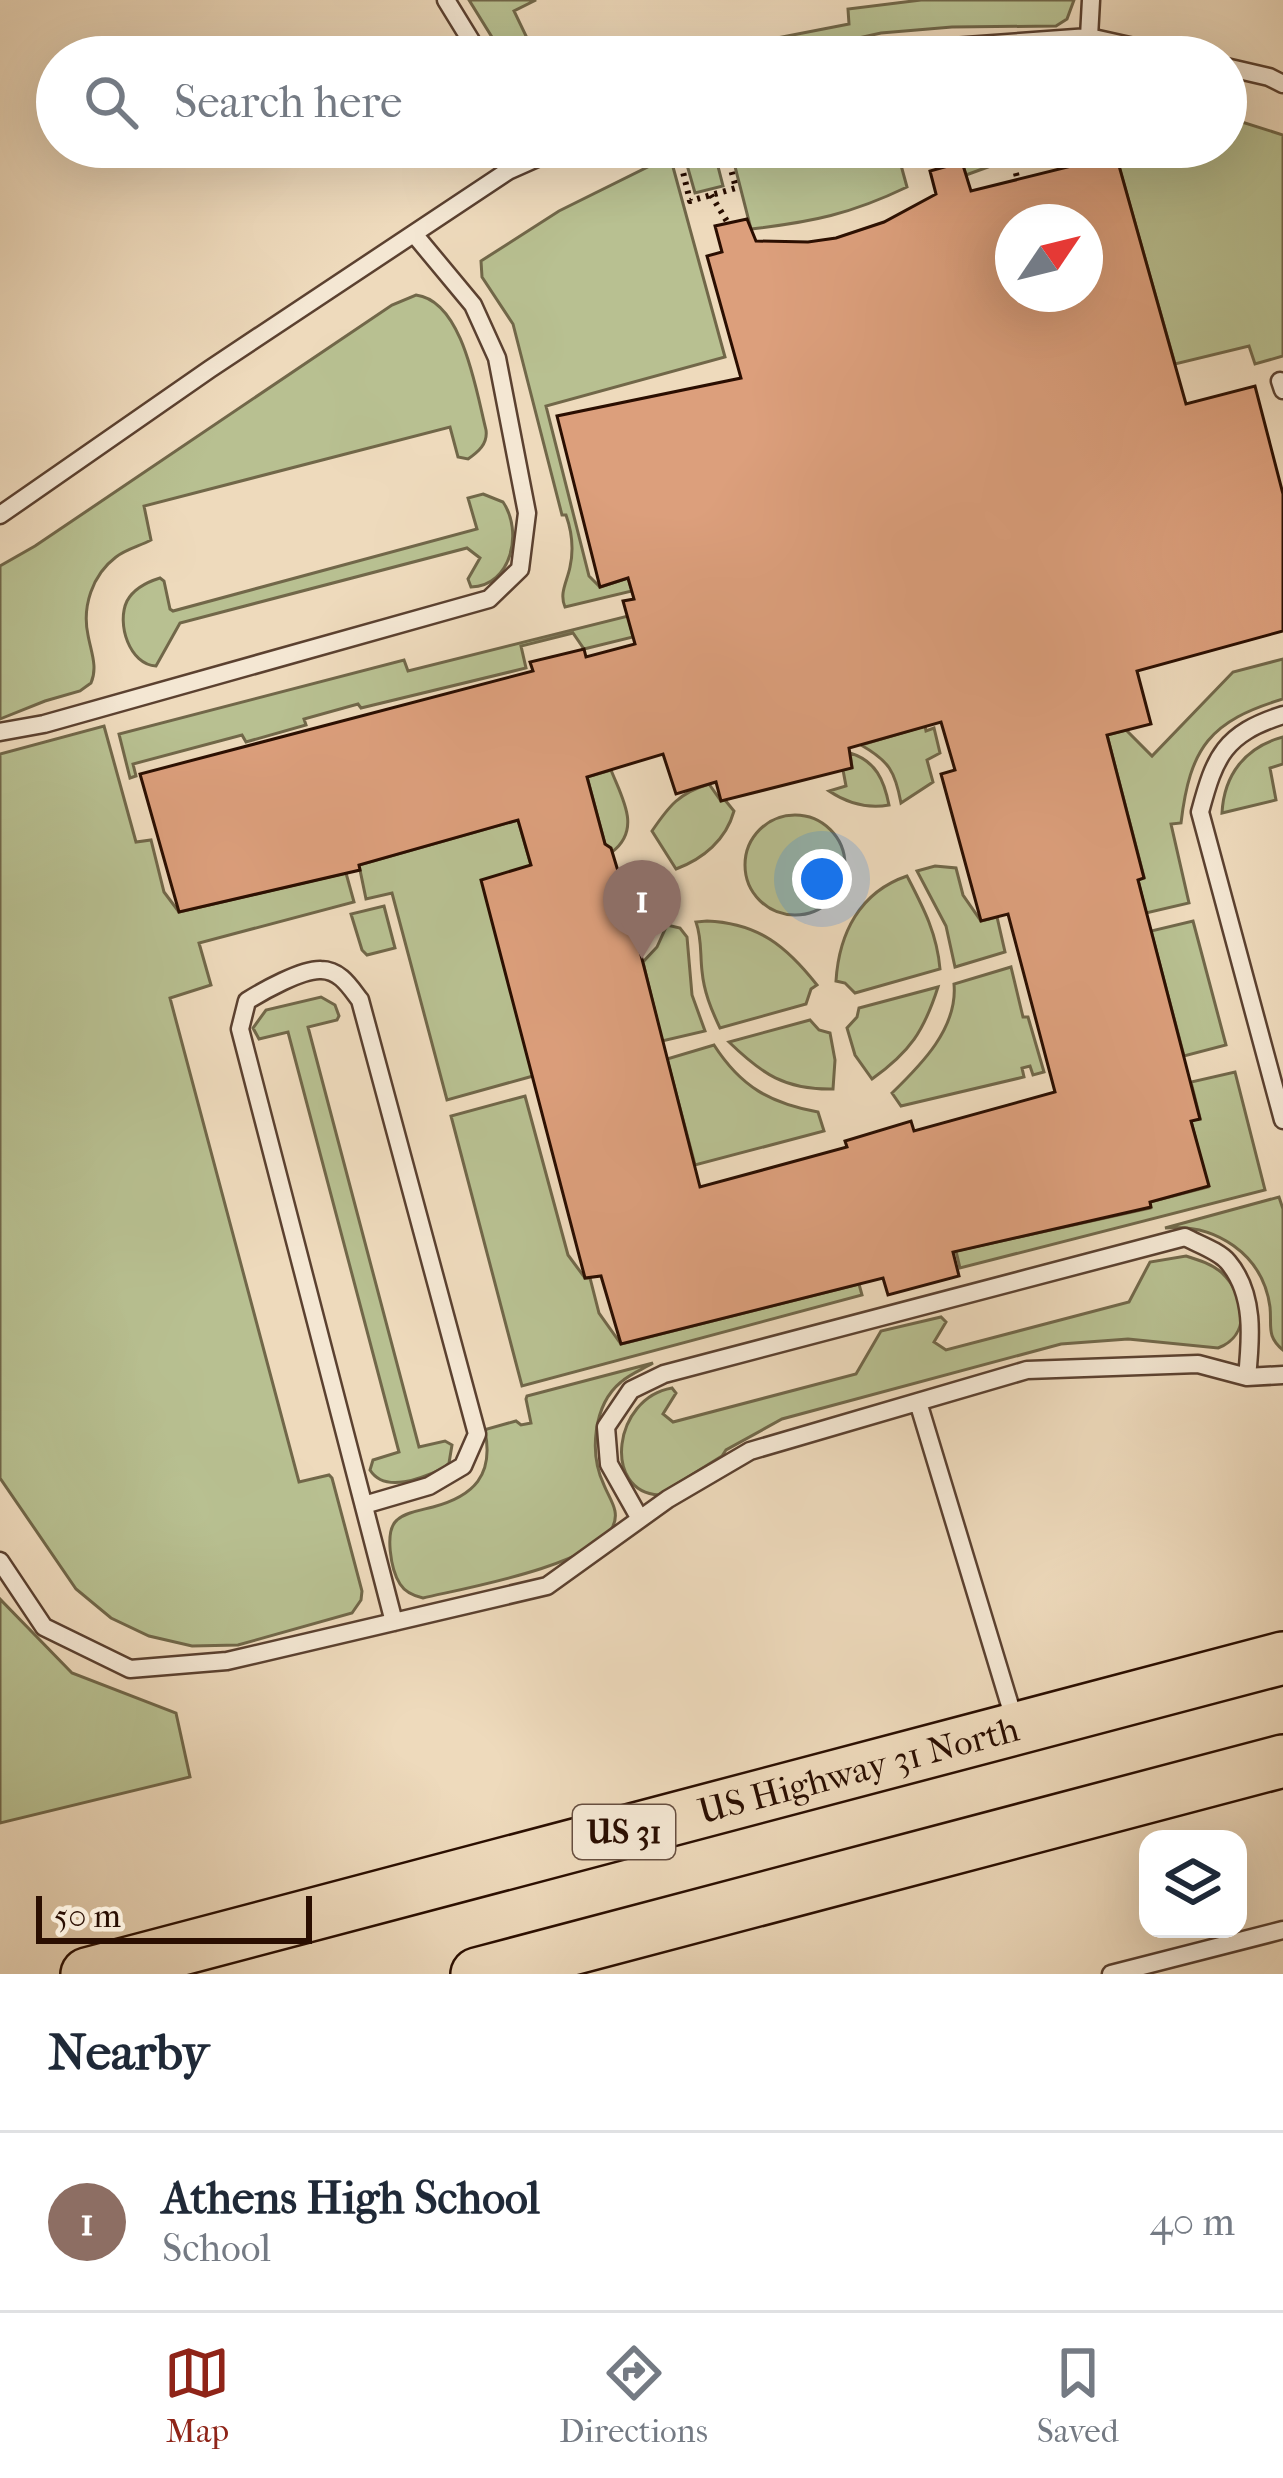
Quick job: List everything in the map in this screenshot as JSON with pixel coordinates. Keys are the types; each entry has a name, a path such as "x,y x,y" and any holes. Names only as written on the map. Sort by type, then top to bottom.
{"main road":[{"name":"US Highway 31 North","path":"87,1974 1283,1658"},
{"path":"477,1974 1283,1761"}],"lane":[{"path":"446,0 468,36"},
{"path":"1089,36 1091,0"},
{"path":"1247,72 1283,84"},
{"path":"0,514 513,168"},
{"path":"0,732 44,724 489,599 520,569 527,513 496,358 473,305 414,234"},
{"path":"1283,716 1241,732 1212,767 1200,812 1283,1120"},
{"path":"364,1505 429,1486 464,1466 477,1434 360,1000 345,979 322,970 273,984 247,1001 240,1029 394,1622"},
{"path":"640,1519 609,1464 606,1426 631,1390 664,1374 1185,1238 1226,1259 1244,1292 1252,1330 1246,1377"},
{"path":"0,1561 44,1627 130,1670 227,1661 548,1586 668,1498 750,1451 1027,1370 1198,1364 1246,1377 1283,1375"},
{"path":"918,1402 1017,1729"},
{"path":"1111,1974 1283,1930"}],"path":[{"path":"682,168 690,201 736,188 731,168"},
{"path":"1015,168 1018,181"},
{"path":"711,195 728,223"}],"green space":[{"path":"469,0 536,0 514,11 526,36 491,36"},
{"path":"921,0 1074,0 1067,19 1056,26 787,36 849,24 848,9"},
{"path":"1247,124 1283,135 1283,356 1255,364 1249,346 1175,364 1119,168 1247,168"},
{"path":"646,168 673,168 725,357 546,406 589,576 600,587 628,578 632,591 565,607 563,592 572,554 570,528 562,515 513,324 482,277 481,261 559,211"},
{"path":"688,168 718,168 723,186 695,193"},
{"path":"735,168 902,168 907,187 868,204 831,216 751,229"},
{"path":"416,295 445,313 465,350 486,430 479,450 468,459 458,457 450,427 144,506 151,540 116,557 91,592 86,624 94,665 91,683 0,719 0,566 392,305"},
{"path":"483,494 503,502 512,527 510,555 496,577 485,584 471,587 468,579 480,558 467,548 180,623 156,666 139,659 128,642 123,621 127,601 150,581 164,581 173,611 477,529 468,498"},
{"path":"628,616 633,637 584,649 573,633 521,646 526,668 361,708 358,704 246,742 242,735 133,764 136,776 130,778 119,734 404,660 408,671"},
{"path":"1283,659 1283,699 1238,717 1208,741 1190,775 1181,823 1171,824 1189,903 1146,913 1138,880 1144,877 1107,735 1126,730 1152,756 1233,672"},
{"path":"104,726 136,842 151,840 164,892 179,912 346,873 354,902 199,943 211,985 170,998 299,1482 332,1478 362,1591 352,1613 238,1645 192,1646 149,1636 111,1618 76,1589 0,1478 0,754"},
{"path":"925,726 926,731 934,728 940,753 927,760 933,782 901,803 889,768 861,745"},
{"path":"1283,737 1283,764 1270,768 1276,800 1222,813 1227,786 1239,764 1258,748"},
{"path":"850,753 877,773 889,805 858,804 829,791 846,786 843,770 852,767"},
{"path":"611,770 628,823 612,852 605,844 587,777"},
{"path":"709,784 734,811 712,847 676,869 652,831 676,802"},
{"path":"795,815 814,819 830,830 841,846 845,865 841,884 830,900 814,911 795,915 776,911 760,900 749,884 745,865 749,846 760,830 776,819"},
{"path":"518,820 531,865 533,1076 447,1100 392,893 366,899 359,865"},
{"path":"935,866 956,868 963,895 981,921 997,917 1005,952 955,967 946,926 917,871"},
{"path":"907,876 932,932 940,969 855,993 836,981 847,931 876,892"},
{"path":"384,906 395,948 367,955 351,914"},
{"path":"1193,921 1226,1045 1184,1056 1151,931"},
{"path":"696,922 742,926 783,949 817,985 806,1004 720,1028 704,986"},
{"path":"667,925 680,928 687,937 692,995 705,1031 662,1041 643,962"},
{"path":"1011,967 1044,1072 1033,1075 1030,1066 1022,1068 1024,1077 901,1106 892,1093 944,1030 954,984"},
{"path":"938,987 914,1039 872,1079 855,1055 847,1028 859,1008"},
{"path":"321,997 335,1005 339,1016 308,1027 419,1447 445,1441 452,1445 444,1468 404,1482 385,1481 370,1470 373,1460 399,1452 288,1032 259,1039 253,1028 266,1010"},
{"path":"810,1020 830,1033 833,1089 801,1087 775,1078 729,1042"},
{"path":"714,1045 758,1091 818,1112 824,1131 695,1165 667,1059"},
{"path":"1235,1072 1265,1190 960,1268 956,1251 1150,1208 1150,1202 1208,1187 1191,1121 1200,1118 1191,1082"},
{"path":"525,1096 568,1255 585,1278 590,1278 599,1313 621,1344 859,1284 862,1295 522,1386 451,1116"},
{"path":"1279,1197 1283,1209 1283,1350 1272,1335 1266,1288 1247,1257 1202,1231 1165,1228"},
{"path":"1186,1256 1222,1273 1240,1303 1236,1334 1218,1348 1128,1339 1061,1344 782,1419 659,1495 641,1490 629,1478 622,1444 627,1425 652,1395 672,1388 676,1393 663,1414 673,1422 856,1374 881,1331 941,1317 946,1322 934,1342 946,1350 1129,1302 1150,1262"},
{"path":"653,1363 621,1382 599,1417 596,1459 615,1517 600,1542 525,1574 423,1598 402,1587 390,1551 393,1525 405,1515 470,1490 483,1471 487,1429 516,1421 531,1423 527,1396"},
{"path":"0,1599 72,1673 176,1713 190,1777 0,1823"}],"building":[{"path":"964,168 971,191 1064,168 1120,168 1186,404 1255,386 1283,494 1283,631 1137,671 1151,724 1107,735 1144,878 1138,880 1200,1119 1191,1121 1209,1186 1150,1202 1151,1207 953,1252 959,1276 888,1295 883,1278 621,1344 601,1276 585,1278 481,880 531,865 518,820 359,865 360,870 179,912 140,774 533,671 530,662 584,649 586,657 635,644 623,601 634,599 628,578 600,587 557,416 741,378 707,256 722,252 715,226 747,219 756,241 836,238 884,222 936,194 930,171","holes":["941,722 955,770 941,774 981,921 1008,914 1055,1092 914,1131 911,1121 845,1141 847,1147 700,1187 628,904 587,777 663,754 676,794 716,782 721,801 852,768 849,748"]}],"place":[{"name":"Athens High School","path":"642,959"}]}
